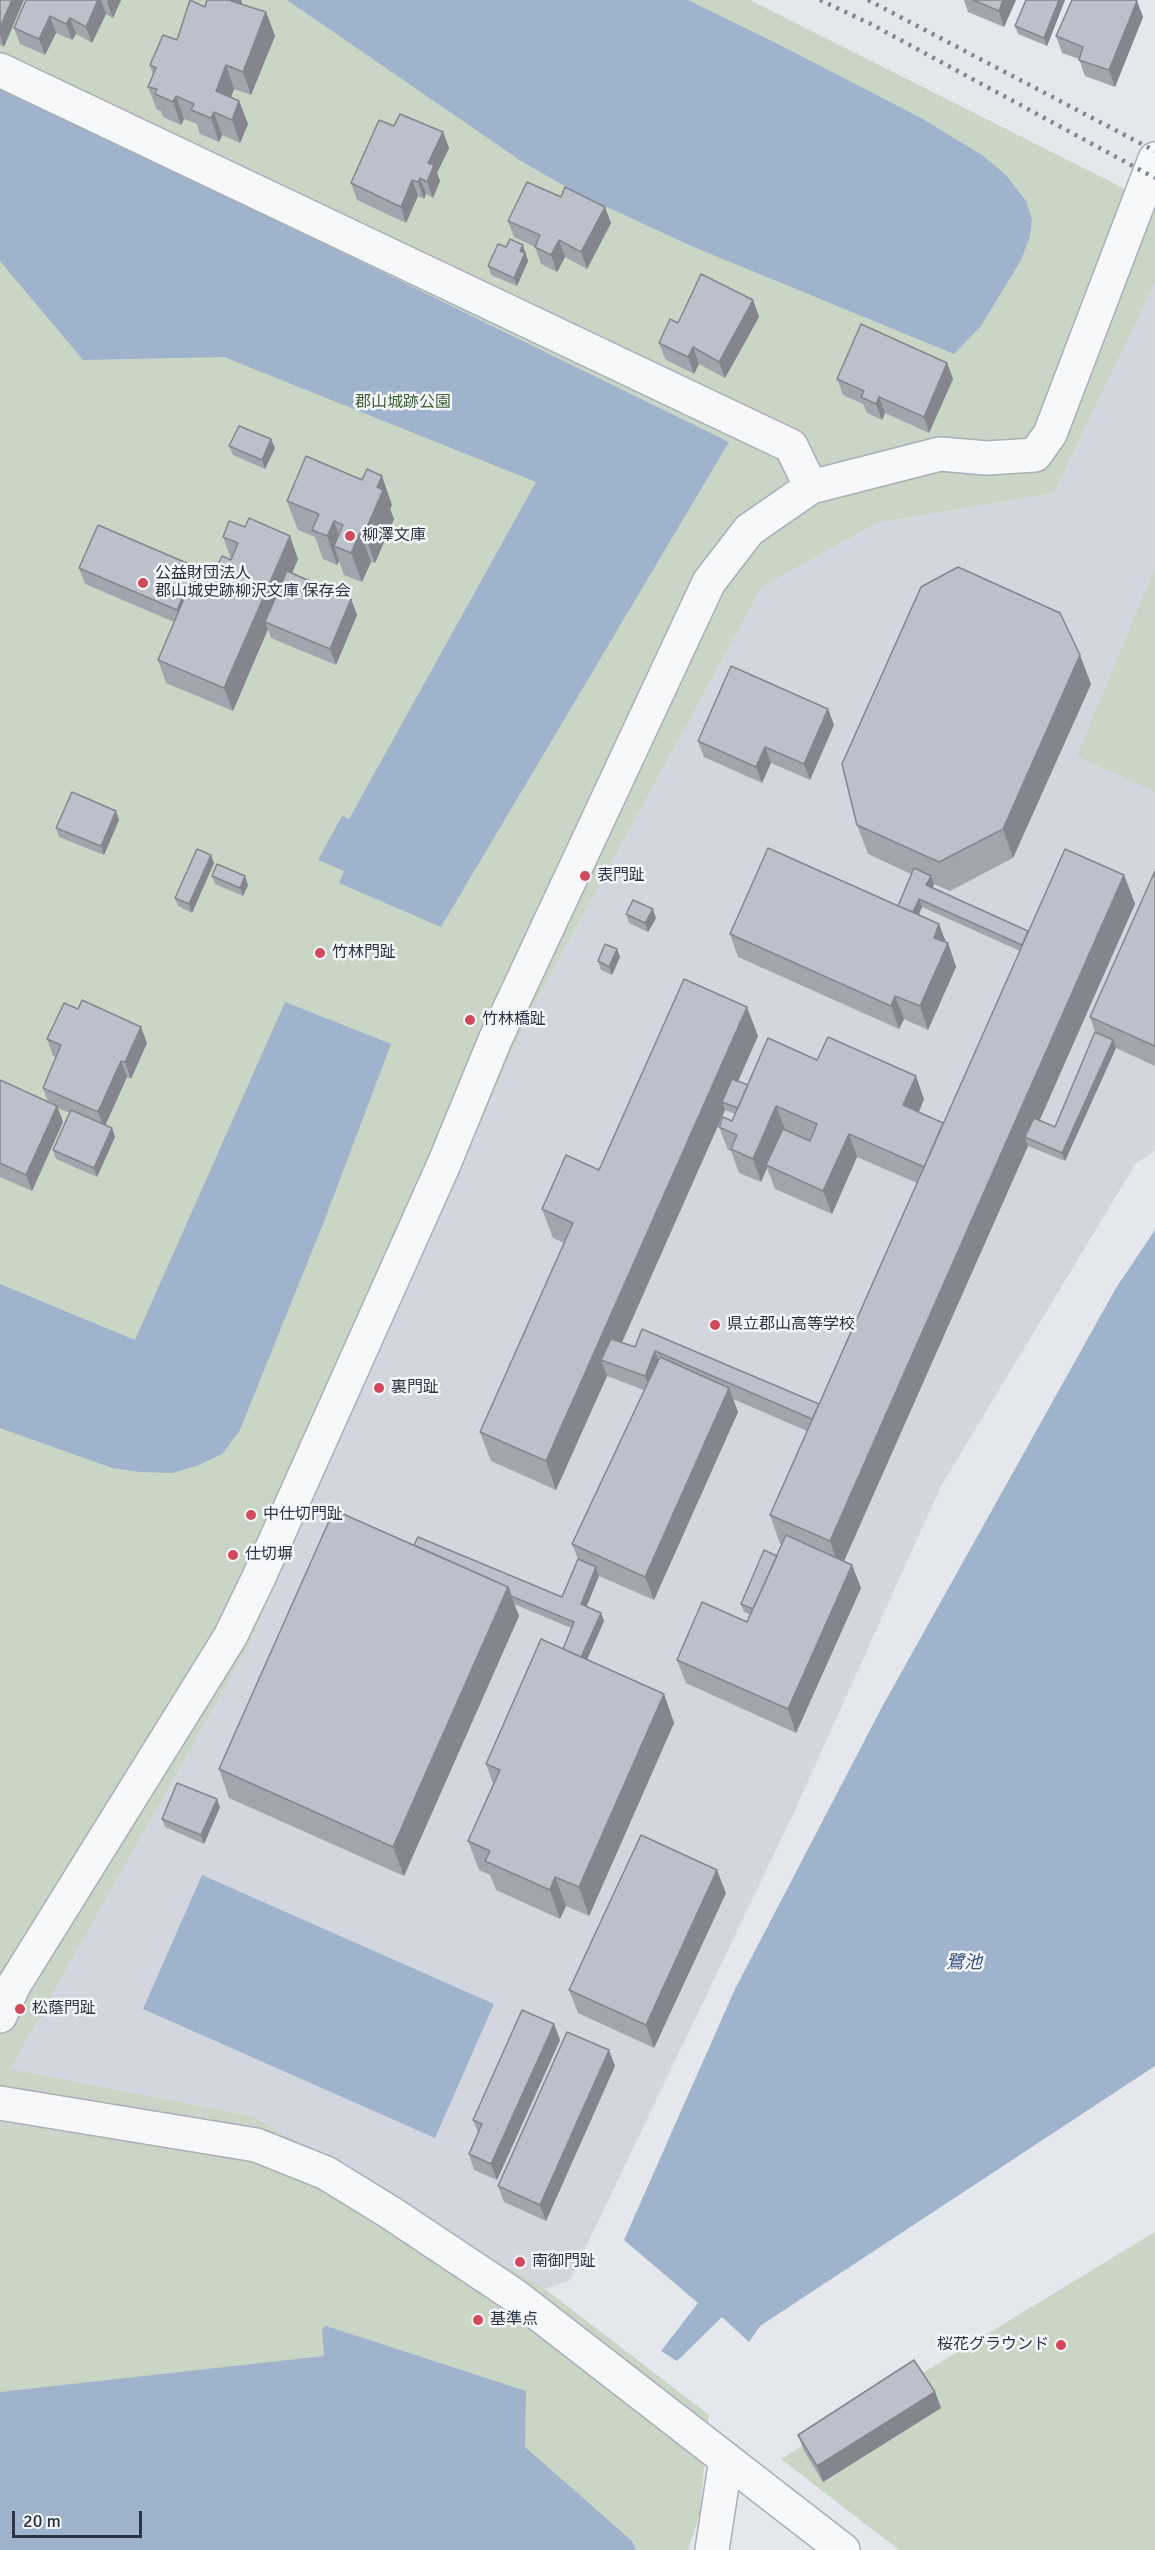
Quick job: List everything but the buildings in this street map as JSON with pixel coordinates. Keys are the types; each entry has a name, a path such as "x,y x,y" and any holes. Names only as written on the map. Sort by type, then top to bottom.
{"street":[{"path":"0,70 791,446 811,487"},
{"path":"0,2016 14,1985 230,1636 259,1577 444,1164 495,1040 709,582 749,530 811,487 940,454 987,458 1035,455 1050,434 1155,159"},
{"path":"0,2103 256,2145 326,2173 391,2212 514,2295 843,2550"},
{"path":"712,2550 726,2460"}],"shaded area":[{"name":"県立郡山高等学校","path":"1155,283 1155,1151 1136,1163 941,1486 795,1810 570,2280 545,2289 252,2116 9,2069 251,1641 529,1014 762,587 877,523 1054,493"}],"green space":[{"name":"郡山城跡公園","path":"0,0 750,0 1155,204 1155,283 1054,493 877,523 762,587 529,1014 251,1641 10,2069 252,2116 545,2289 709,2415 700,2513 688,2550 0,2550"},
{"path":"1155,568 1155,792 1077,756"},
{"name":"桜花グラウンド","path":"1155,2232 1155,2550 899,2550 781,2459"}],"water":[{"path":"287,0 688,0 921,118 982,155 1006,175 1026,201 1032,219 1030,236 1021,260 981,326 954,354 689,245 577,193 521,161"},
{"path":"0,85 729,442 441,927 339,883 344,871 318,860 342,816 349,819 536,482 224,357 83,360 0,261"},
{"path":"285,1002 391,1044 325,1219 240,1430 222,1454 197,1466 172,1473 112,1468 0,1428 0,1284 135,1340"},
{"name":"鷺池","path":"1155,1230 1155,2066 760,2326 749,2342 722,2317 677,2361 661,2351 698,2303 624,2240 735,1989 882,1707 1116,1288"},
{"path":"202,1875 494,2004 435,2138 143,2009"},
{"path":"326,2326 526,2391 525,2447 632,2541 636,2550 0,2550 0,2392 324,2356 322,2329"}],"railway":[{"path":"820,0 871,24 1155,178"},
{"path":"868,0 1155,151"}],"place":[{"name":"柳澤文庫","path":"350,536"},
{"name":"公益財団法人 郡山城史跡柳沢文庫 保存会","path":"143,583"},
{"name":"表門趾","path":"585,876"},
{"name":"竹林門趾","path":"320,953"},
{"name":"竹林橋趾","path":"470,1020"},
{"name":"県立郡山高等学校","path":"715,1325"},
{"name":"裏門趾","path":"379,1388"},
{"name":"中仕切門趾","path":"251,1515"},
{"name":"仕切塀","path":"233,1555"},
{"name":"松蔭門趾","path":"20,2009"},
{"name":"南御門趾","path":"520,2262"},
{"name":"基準点","path":"478,2320"},
{"name":"桜花グラウンド","path":"1061,2345"}]}
